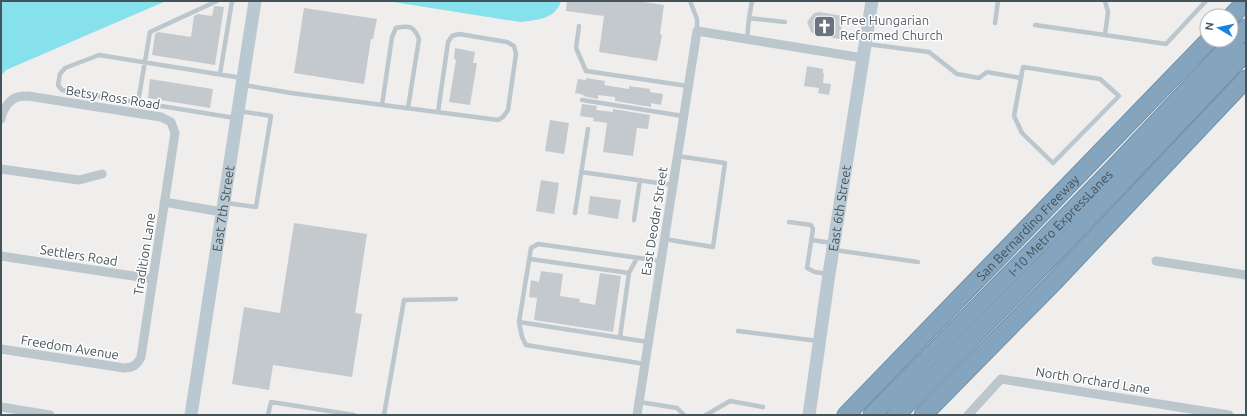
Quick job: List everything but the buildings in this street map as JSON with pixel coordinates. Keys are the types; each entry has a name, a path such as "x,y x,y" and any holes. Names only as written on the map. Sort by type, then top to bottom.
{"highway":[{"path":"1239,8 1246,1"},
{"name":"I-10 Metro ExpressLanes","path":"872,415 1112,170 1246,28"},
{"name":"San Bernardino Freeway","path":"846,415 1201,48"},
{"name":"I-10 Metro ExpressLanes","path":"896,415 1162,141 1246,52"},
{"path":"923,415 1053,283 1246,79"},
{"path":"1053,283 1162,141"}],"main road":[{"name":"East 7th Street","path":"191,415 255,1"},
{"name":"East 6th Street","path":"808,415 872,1"}],"street":[{"path":"697,31 863,58"},
{"name":"East Deodar Street","path":"637,415 697,31"},
{"name":"Betsy Ross Road","path":"1,119 5,109 17,97 28,96 162,117 171,122 175,133 164,202"},
{"path":"1,169 79,180 102,174"},
{"name":"Tradition Lane","path":"135,366 141,357 164,202 223,207"},
{"name":"Settlers Road","path":"1,256 153,279"},
{"path":"1156,261 1246,275"},
{"name":"Freedom Avenue","path":"1,349 124,368 135,366"},
{"name":"North Orchard Lane","path":"968,415 1001,379 1229,415"},
{"path":"1,407 50,415"}],"lane":[{"path":"138,102 150,32 217,1"},
{"path":"220,74 232,1"},
{"path":"690,1 697,19 697,31"},
{"path":"746,39 752,1"},
{"path":"995,23 998,1"},
{"path":"1105,1 1108,12 1105,35"},
{"path":"1035,25 1166,44 1206,1"},
{"path":"749,18 785,22"},
{"path":"382,105 392,37 396,28 405,26 416,32 419,39 408,108"},
{"path":"579,26 576,48 586,71 688,86"},
{"path":"223,207 256,208 271,116 237,114 138,102 62,90 58,86 60,74 65,68 99,55 220,74 243,81 382,105 498,120 504,117 508,110 516,54 514,46 500,40 459,34 452,36 448,42 438,112"},
{"path":"865,44 929,52 957,74 979,78 987,72 1021,78"},
{"path":"1023,67 1100,78 1119,96 1053,163 1022,133 1014,116 1021,78 1023,67"},
{"path":"582,100 683,116"},
{"path":"575,213 588,129"},
{"path":"664,239 713,247 725,163 677,156"},
{"path":"581,172 673,185"},
{"path":"634,220 640,180"},
{"path":"789,222 811,225 813,229 808,268 815,272 829,274"},
{"path":"812,240 834,247 918,262"},
{"path":"645,364 526,345 522,337 519,322 532,248 538,244 661,262"},
{"path":"620,337 629,273 637,258"},
{"path":"530,259 629,273"},
{"path":"384,415 404,300 456,298"},
{"path":"519,322 648,342"},
{"path":"738,331 820,342"},
{"path":"706,415 730,401 763,407"},
{"path":"268,415 271,402 354,415"},
{"path":"639,402 677,408 684,415"}],"water":[{"path":"1,1 166,1 6,70 1,76"},
{"path":"387,1 561,1 558,7 550,15 544,18 520,22"}],"place":[{"name":"Free Hungarian Reformed Church","path":"825,27"}]}
